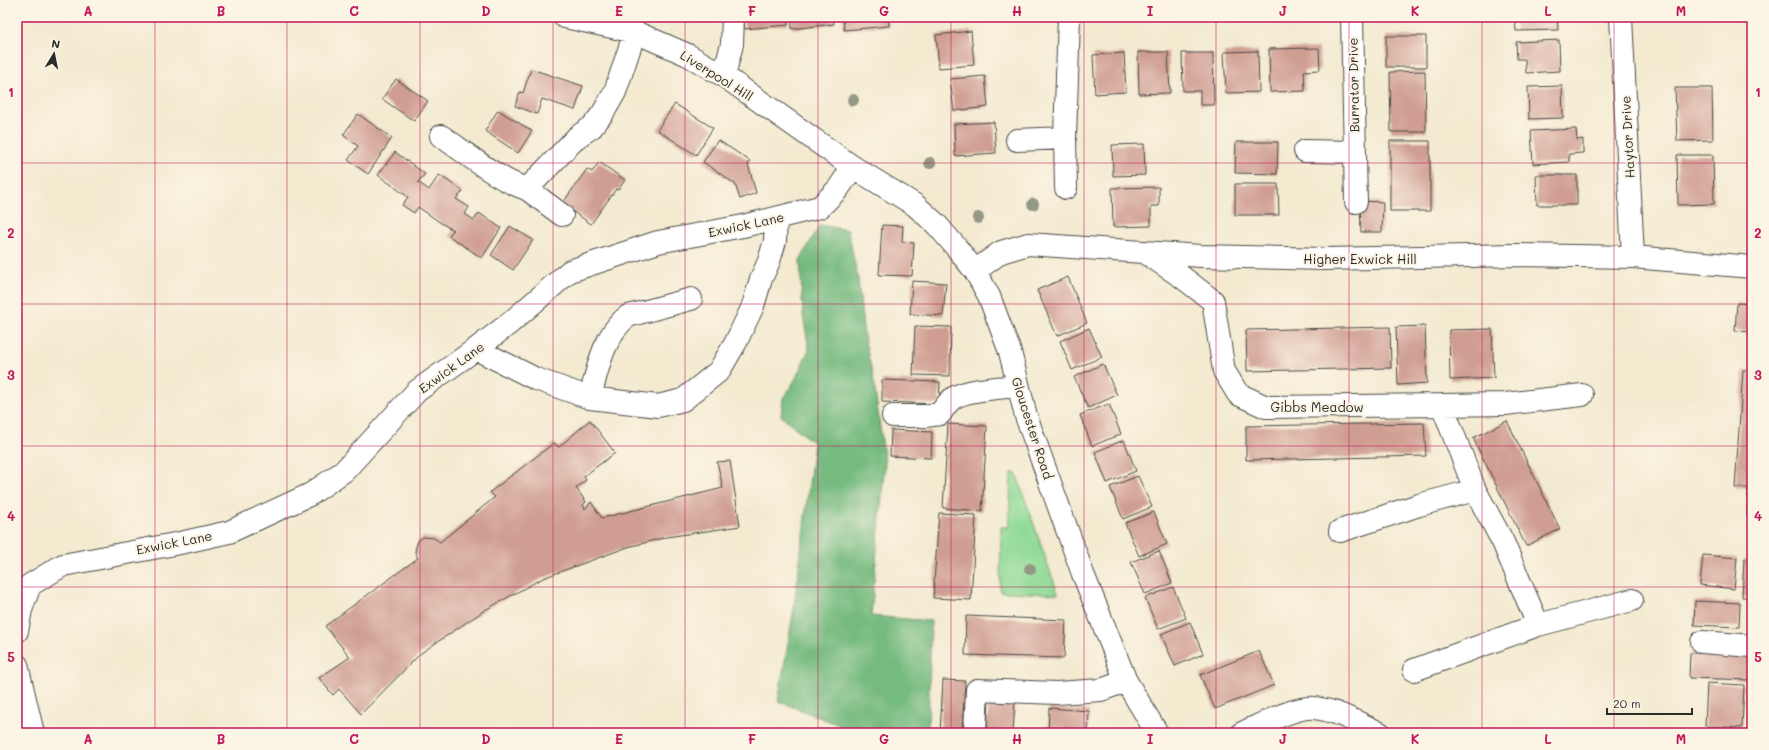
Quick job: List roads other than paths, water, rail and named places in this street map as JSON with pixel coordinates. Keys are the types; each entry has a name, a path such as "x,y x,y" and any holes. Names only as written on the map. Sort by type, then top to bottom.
{"street":[{"name":"Liverpool Hill","path":"565,17 635,32 668,45 724,76 853,167"},
{"path":"724,76 732,44 733,17"},
{"path":"1066,188 1069,17"},
{"name":"Burrator Drive","path":"1352,17 1356,202"},
{"name":"Haytor Drive","path":"1620,17 1633,257"},
{"path":"527,189 577,137 592,127 603,113 615,92 635,32"},
{"path":"441,136 500,177 515,185 527,189 562,215"},
{"path":"1017,140 1066,138"},
{"path":"1305,151 1354,152"},
{"name":"Exwick Lane","path":"17,631 21,610 30,585 63,565 180,543 229,532 311,494 344,471 417,391 510,323 570,271 658,242 776,219 820,207 838,189 853,167"},
{"name":"Gloucester Road","path":"853,167 915,205 937,225 975,271 989,296 1010,352 1017,386 1026,416 1083,574 1126,681 1157,733"},
{"path":"476,349 536,379 590,398 658,406 683,400 719,371 736,342 753,306 760,279 775,241 776,219"},
{"name":"Higher Exwick Hill","path":"975,271 1001,252 1028,244 1201,256 1325,259 1516,255 1633,257 1752,267"},
{"name":"Gibbs Meadow","path":"1145,252 1182,277 1213,302 1224,371 1238,394 1266,407 1505,404 1582,395"},
{"path":"590,398 606,347 613,330 620,322 628,316 691,299"},
{"path":"893,416 925,416 940,414 945,406 955,397 968,393 1017,386"},
{"path":"1442,405 1475,490 1503,542 1538,626"},
{"path":"1340,531 1419,505 1475,490"},
{"path":"1414,670 1538,626 1632,600"},
{"path":"1702,642 1752,646"},
{"path":"17,665 21,708 33,733"},
{"path":"975,733 977,690 1057,693 1101,690 1126,681"},
{"path":"1242,733 1286,714 1313,708 1334,713 1380,733"}]}
